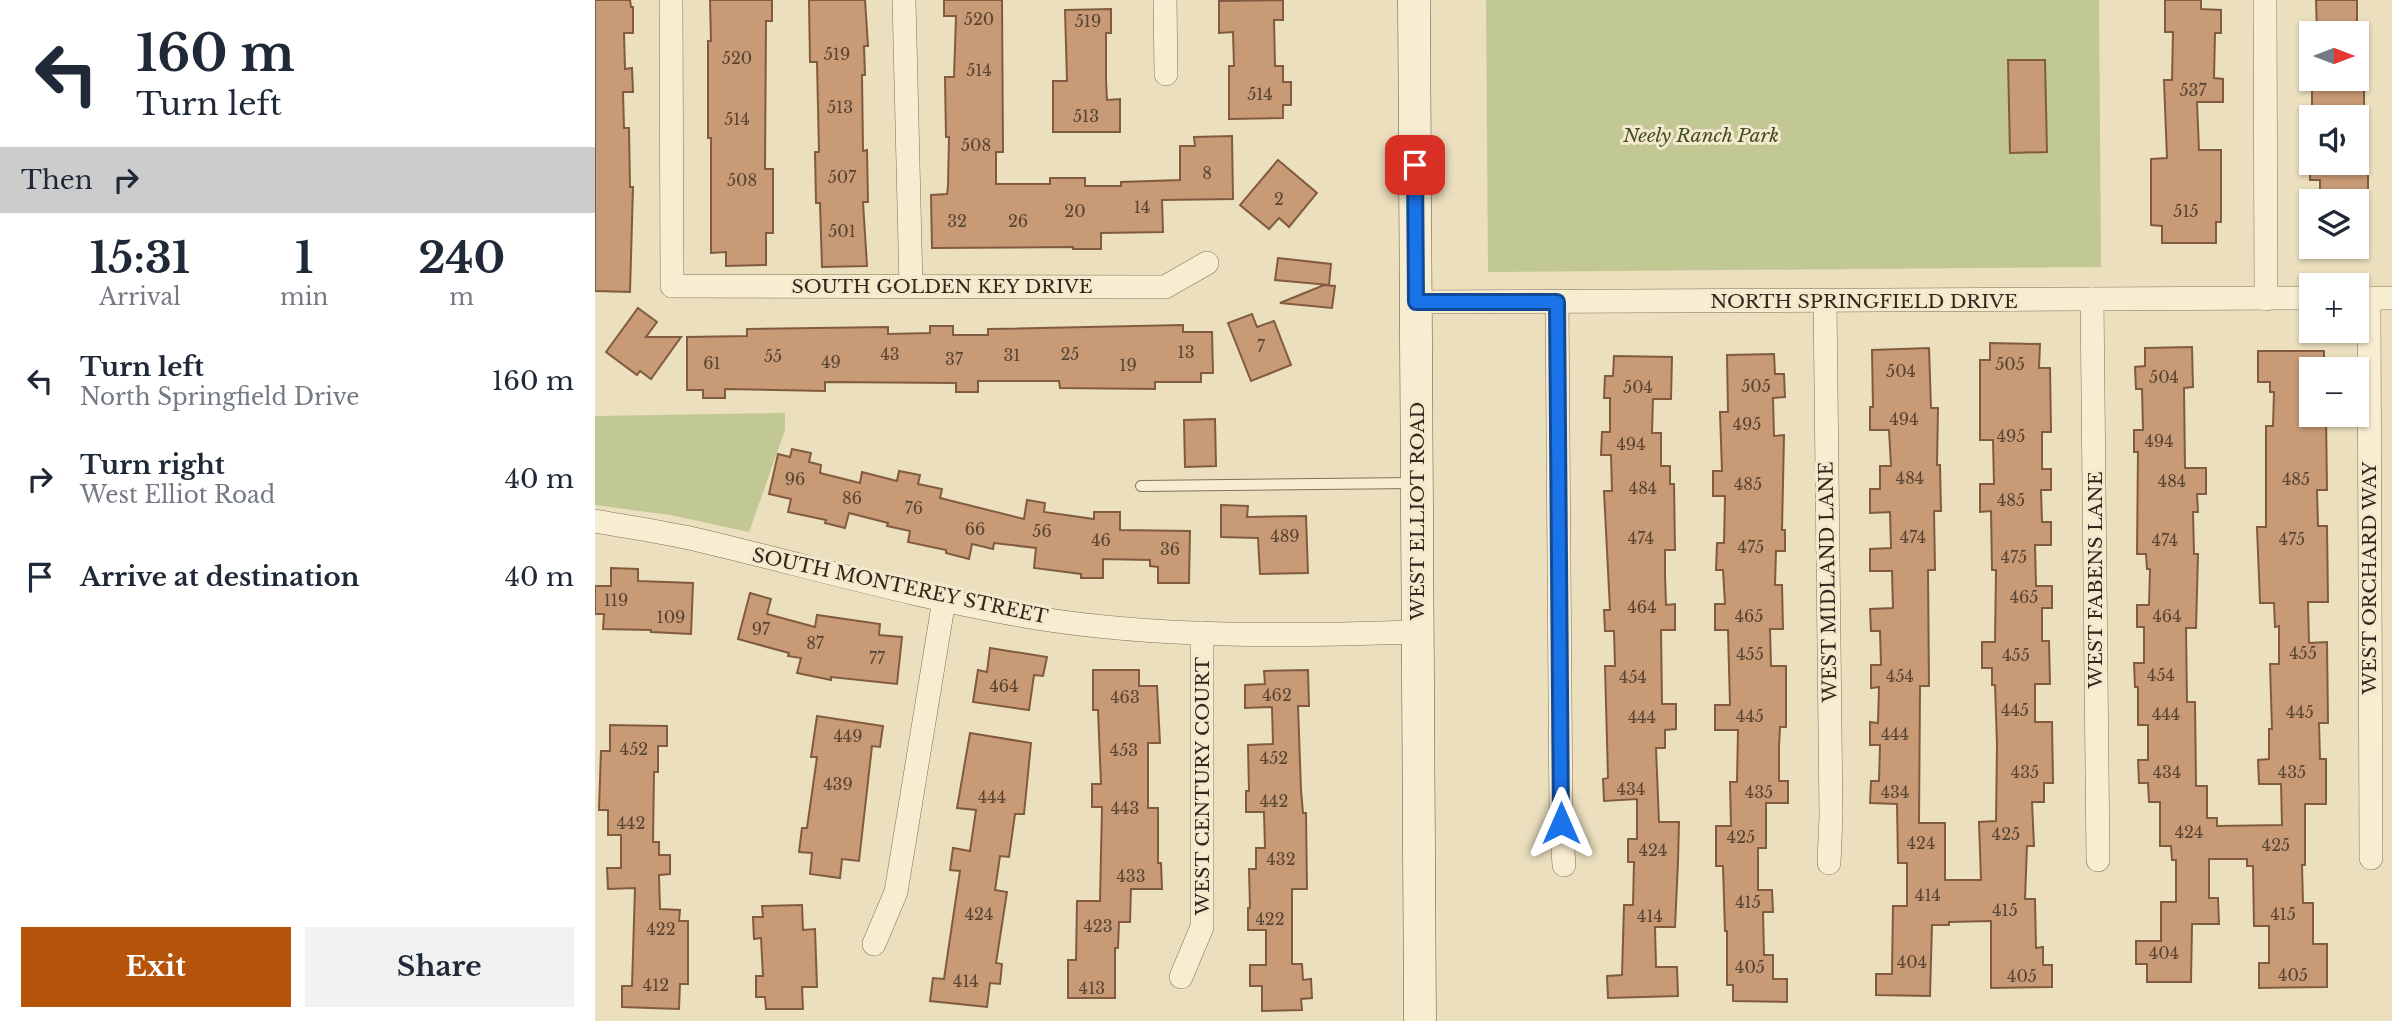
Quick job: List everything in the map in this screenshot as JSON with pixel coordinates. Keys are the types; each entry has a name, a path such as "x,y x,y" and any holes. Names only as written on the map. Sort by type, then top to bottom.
{"main road":[{"name":"WEST ELLIOT ROAD","path":"1414,0 1420,1021"}],"street":[{"name":"SOUTH GOLDEN KEY DRIVE","path":"671,0 672,286 1165,287 1206,263"},
{"path":"904,0 911,286"},
{"path":"1165,0 1166,75"},
{"path":"2265,0 2266,299"},
{"name":"NORTH SPRINGFIELD DRIVE","path":"1416,302 2299,298"},
{"path":"2369,298 2392,298"},
{"name":"WEST FABENS LANE","path":"2092,299 2098,860"},
{"name":"WEST MIDLAND LANE","path":"1825,301 1831,816 1829,863"},
{"path":"1557,302 1561,823 1564,865"},
{"name":"WEST ORCHARD WAY","path":"2364,343 2371,858"},
{"name":"SOUTH MONTEREY STREET","path":"595,521 692,539 944,600 1037,618 1202,633 1321,636 1418,632"},
{"path":"874,944 896,892 944,600"},
{"name":"WEST CENTURY COURT","path":"1181,977 1202,927 1202,633"}],"lane":[{"path":"1142,486 1417,483"}],"green space":[{"name":"Neely Ranch Park","path":"1486,0 2099,0 2101,267 1488,272"},
{"path":"785,413 785,430 749,532 670,515 595,505 595,416"}],"building":[{"path":"595,0 630,0 633,7 633,33 624,33 625,69 632,68 633,92 623,92 624,128 629,128 630,187 633,187 630,292 595,291"},
{"path":"710,0 772,0 772,21 766,21 765,169 773,169 773,233 766,233 766,265 726,266 726,252 711,253 711,138 708,138"},
{"path":"809,0 865,0 868,46 864,46 865,75 862,75 863,151 867,150 868,202 863,202 867,266 822,267 820,203 816,203 815,152 819,152 817,62 810,62"},
{"path":"944,0 1002,0 1003,152 996,152 996,184 1050,184 1050,178 1085,178 1085,186 1121,186 1121,182 1180,180 1180,146 1195,146 1194,137 1232,136 1233,199 1162,200 1163,232 1101,233 1101,249 932,248 931,195 947,194 948,186 949,137 946,137 945,77 954,77 956,16 944,16"},
{"path":"1283,0 1283,20 1274,20 1275,66 1283,66 1283,82 1291,82 1291,105 1283,105 1283,118 1229,119 1229,66 1234,66 1233,32 1219,33 1219,1"},
{"path":"2165,0 2201,0 2201,9 2221,10 2221,33 2215,33 2214,78 2223,79 2223,102 2197,102 2199,150 2221,150 2221,222 2216,222 2216,243 2162,243 2162,226 2151,225 2151,159 2167,158 2164,80 2172,80 2173,32 2165,32"},
{"path":"2316,0 2357,0 2357,21 2317,21"},
{"path":"1111,9 1111,33 1106,33 1107,100 1120,99 1120,132 1053,132 1053,81 1067,81 1065,10"},
{"path":"2008,60 2045,60 2047,152 2010,153"},
{"path":"2312,91 2364,91 2364,105 2312,105"},
{"path":"1278,160 1317,193 1289,227 1279,218 1269,229 1240,205"},
{"path":"2310,175 2368,175 2368,189 2320,189 2320,180 2310,180"},
{"path":"1278,258 1331,264 1329,285 1275,280"},
{"path":"1324,285 1335,286 1332,308 1280,303"},
{"path":"638,308 657,322 646,337 681,337 651,379 640,371 637,375 606,352"},
{"path":"1252,314 1257,327 1274,321 1291,365 1251,381 1228,323"},
{"path":"1183,325 1183,332 1212,332 1213,373 1201,373 1201,382 1155,382 1155,389 1060,388 1059,381 978,381 978,392 956,392 956,383 825,382 825,391 725,389 725,398 703,398 703,390 687,390 687,337 747,336 747,329 888,327 888,334 930,333 930,326 953,326 953,335 988,335 988,329"},
{"path":"1990,343 2040,344 2039,368 2050,368 2051,432 2042,432 2042,469 2051,469 2051,490 2041,490 2042,522 2051,522 2051,545 2035,545 2036,586 2052,586 2052,608 2042,608 2042,641 2049,641 2050,684 2035,684 2035,722 2052,722 2053,783 2044,783 2044,802 2032,802 2034,846 2027,846 2025,899 2035,899 2036,948 2043,947 2043,965 2052,965 2052,987 1991,988 1991,921 1949,922 1949,925 1932,925 1930,996 1876,995 1876,974 1892,974 1893,906 1907,906 1907,863 1898,863 1897,804 1870,803 1871,781 1879,781 1880,745 1870,745 1870,722 1878,723 1879,687 1871,688 1871,665 1881,665 1880,631 1871,631 1870,609 1893,608 1892,571 1870,571 1870,549 1891,548 1890,512 1870,513 1870,489 1880,489 1880,466 1891,466 1889,430 1870,430 1870,407 1873,407 1872,350 1929,348 1931,408 1938,408 1937,465 1940,465 1941,511 1934,511 1935,570 1928,570 1929,686 1920,686 1919,823 1945,823 1945,880 1981,880 1979,822 1996,821 1995,685 1992,685 1992,668 1982,668 1982,642 1995,642 1996,570 1992,570 1991,511 1980,512 1980,484 1994,484 1993,440 1980,440 1980,360 1990,360"},
{"path":"2192,347 2193,387 2184,388 2185,468 2206,468 2206,494 2197,494 2198,512 2193,512 2194,554 2198,554 2196,628 2186,628 2187,702 2195,702 2196,786 2207,786 2207,818 2217,818 2217,826 2282,825 2281,784 2259,784 2258,760 2269,759 2269,729 2272,729 2270,664 2279,664 2279,626 2275,627 2274,603 2260,603 2257,527 2266,527 2266,426 2273,426 2274,392 2270,392 2270,382 2258,382 2258,351 2324,351 2324,357 2299,357 2299,427 2326,427 2327,490 2317,490 2318,526 2327,526 2328,602 2308,602 2309,643 2327,642 2328,723 2319,723 2320,759 2326,759 2326,804 2305,804 2305,865 2302,865 2303,903 2313,903 2313,944 2327,944 2327,987 2259,988 2259,963 2269,963 2269,926 2254,926 2253,866 2247,866 2247,859 2209,859 2209,898 2218,898 2219,924 2192,924 2191,982 2147,982 2147,964 2136,964 2136,941 2161,941 2161,902 2176,902 2176,860 2172,860 2171,846 2160,846 2160,802 2149,802 2148,783 2139,783 2138,760 2148,760 2148,725 2138,725 2138,687 2135,687 2134,663 2144,663 2144,627 2137,627 2137,605 2149,605 2150,569 2147,569 2146,554 2137,554 2138,452 2134,452 2134,430 2143,430 2142,389 2136,389 2135,367 2145,366 2145,348"},
{"path":"1774,354 1775,374 1784,374 1785,397 1773,398 1774,436 1784,435 1782,530 1785,530 1785,551 1776,551 1775,585 1782,585 1783,629 1770,629 1771,666 1786,666 1786,727 1780,727 1779,781 1788,781 1788,803 1766,803 1766,848 1758,848 1758,890 1772,890 1773,912 1763,912 1764,955 1773,955 1773,979 1787,979 1787,1002 1733,1001 1733,985 1727,985 1723,866 1716,866 1716,826 1731,826 1730,782 1737,782 1738,730 1715,730 1715,705 1730,705 1728,630 1715,630 1715,604 1725,604 1723,570 1716,570 1717,543 1724,543 1725,496 1713,496 1713,471 1722,471 1720,412 1728,412 1727,355"},
{"path":"1614,356 1672,357 1671,399 1653,399 1652,433 1661,433 1661,466 1670,466 1670,484 1674,484 1675,550 1665,550 1665,576 1666,605 1675,604 1675,630 1661,630 1662,704 1676,704 1676,729 1665,730 1665,748 1656,748 1659,822 1679,822 1678,862 1675,927 1655,927 1656,967 1677,967 1678,996 1608,998 1607,976 1622,975 1624,905 1633,905 1634,862 1628,862 1628,839 1637,839 1637,799 1604,801 1603,779 1608,778 1605,666 1615,666 1614,631 1605,631 1604,610 1610,610 1604,491 1612,491 1611,455 1601,455 1602,432 1610,432 1610,398 1604,398 1605,376 1613,376"},
{"path":"1215,419 1216,466 1185,467 1184,420"},
{"path":"792,449 811,453 809,462 821,465 820,473 860,483 862,472 897,481 899,471 920,475 918,484 942,489 940,498 1024,519 1027,500 1045,503 1044,512 1094,519 1094,512 1120,512 1120,530 1190,531 1189,583 1158,583 1158,567 1150,566 1150,560 1103,559 1103,578 1081,578 1081,574 1034,568 1036,548 994,543 993,549 972,544 969,559 946,553 946,550 908,542 910,531 887,526 888,523 849,513 845,528 825,523 826,520 788,512 791,499 769,494 778,454 790,457"},
{"path":"1221,505 1248,506 1247,517 1306,516 1308,573 1260,574 1258,538 1221,537"},
{"path":"611,568 638,569 638,581 693,583 691,634 603,629 604,614 595,614 595,586 611,586"},
{"path":"750,593 771,599 767,614 815,627 817,615 880,624 879,635 902,637 897,684 831,677 831,680 797,673 801,658 738,639"},
{"path":"990,648 1047,657 1043,676 1034,675 1029,710 973,702 978,670 987,672"},
{"path":"1093,670 1139,670 1139,686 1157,686 1160,743 1148,743 1148,808 1158,808 1158,863 1161,863 1162,889 1131,889 1130,922 1119,922 1118,948 1115,948 1115,998 1068,998 1068,960 1076,960 1077,901 1100,901 1102,807 1092,807 1092,784 1101,784 1098,710 1093,710"},
{"path":"1308,670 1309,706 1298,706 1301,790 1303,813 1306,813 1307,889 1292,889 1292,964 1302,964 1303,980 1311,979 1312,998 1301,999 1302,1010 1262,1011 1262,986 1250,986 1250,965 1266,965 1266,930 1248,930 1248,908 1249,869 1256,869 1256,848 1265,848 1264,812 1246,812 1246,791 1249,791 1248,745 1273,744 1272,707 1245,708 1245,685 1265,684 1264,671"},
{"path":"817,716 883,726 880,747 872,746 859,861 842,859 840,878 810,874 812,853 799,852 802,828 807,828 817,757 811,757"},
{"path":"610,725 667,726 667,746 658,746 658,772 654,772 653,842 659,842 659,855 670,855 670,874 659,875 660,909 680,910 679,921 688,921 688,984 680,984 679,1009 622,1007 622,986 632,986 635,888 608,889 607,868 621,868 621,835 608,835 608,810 599,810 601,751 610,751"},
{"path":"970,733 1031,743 1024,814 1015,814 1009,857 1000,856 995,890 1007,892 996,963 1002,964 1000,984 990,983 987,1007 930,1001 933,978 944,979 960,871 950,870 953,848 970,851 976,810 957,808"},
{"path":"802,905 803,930 815,929 817,987 802,987 803,1009 766,1009 765,997 756,997 756,976 763,976 761,938 754,939 753,917 763,917 762,906"}],"route":[{"path":"1415,165 1416,302 1557,302 1561,823"}]}
